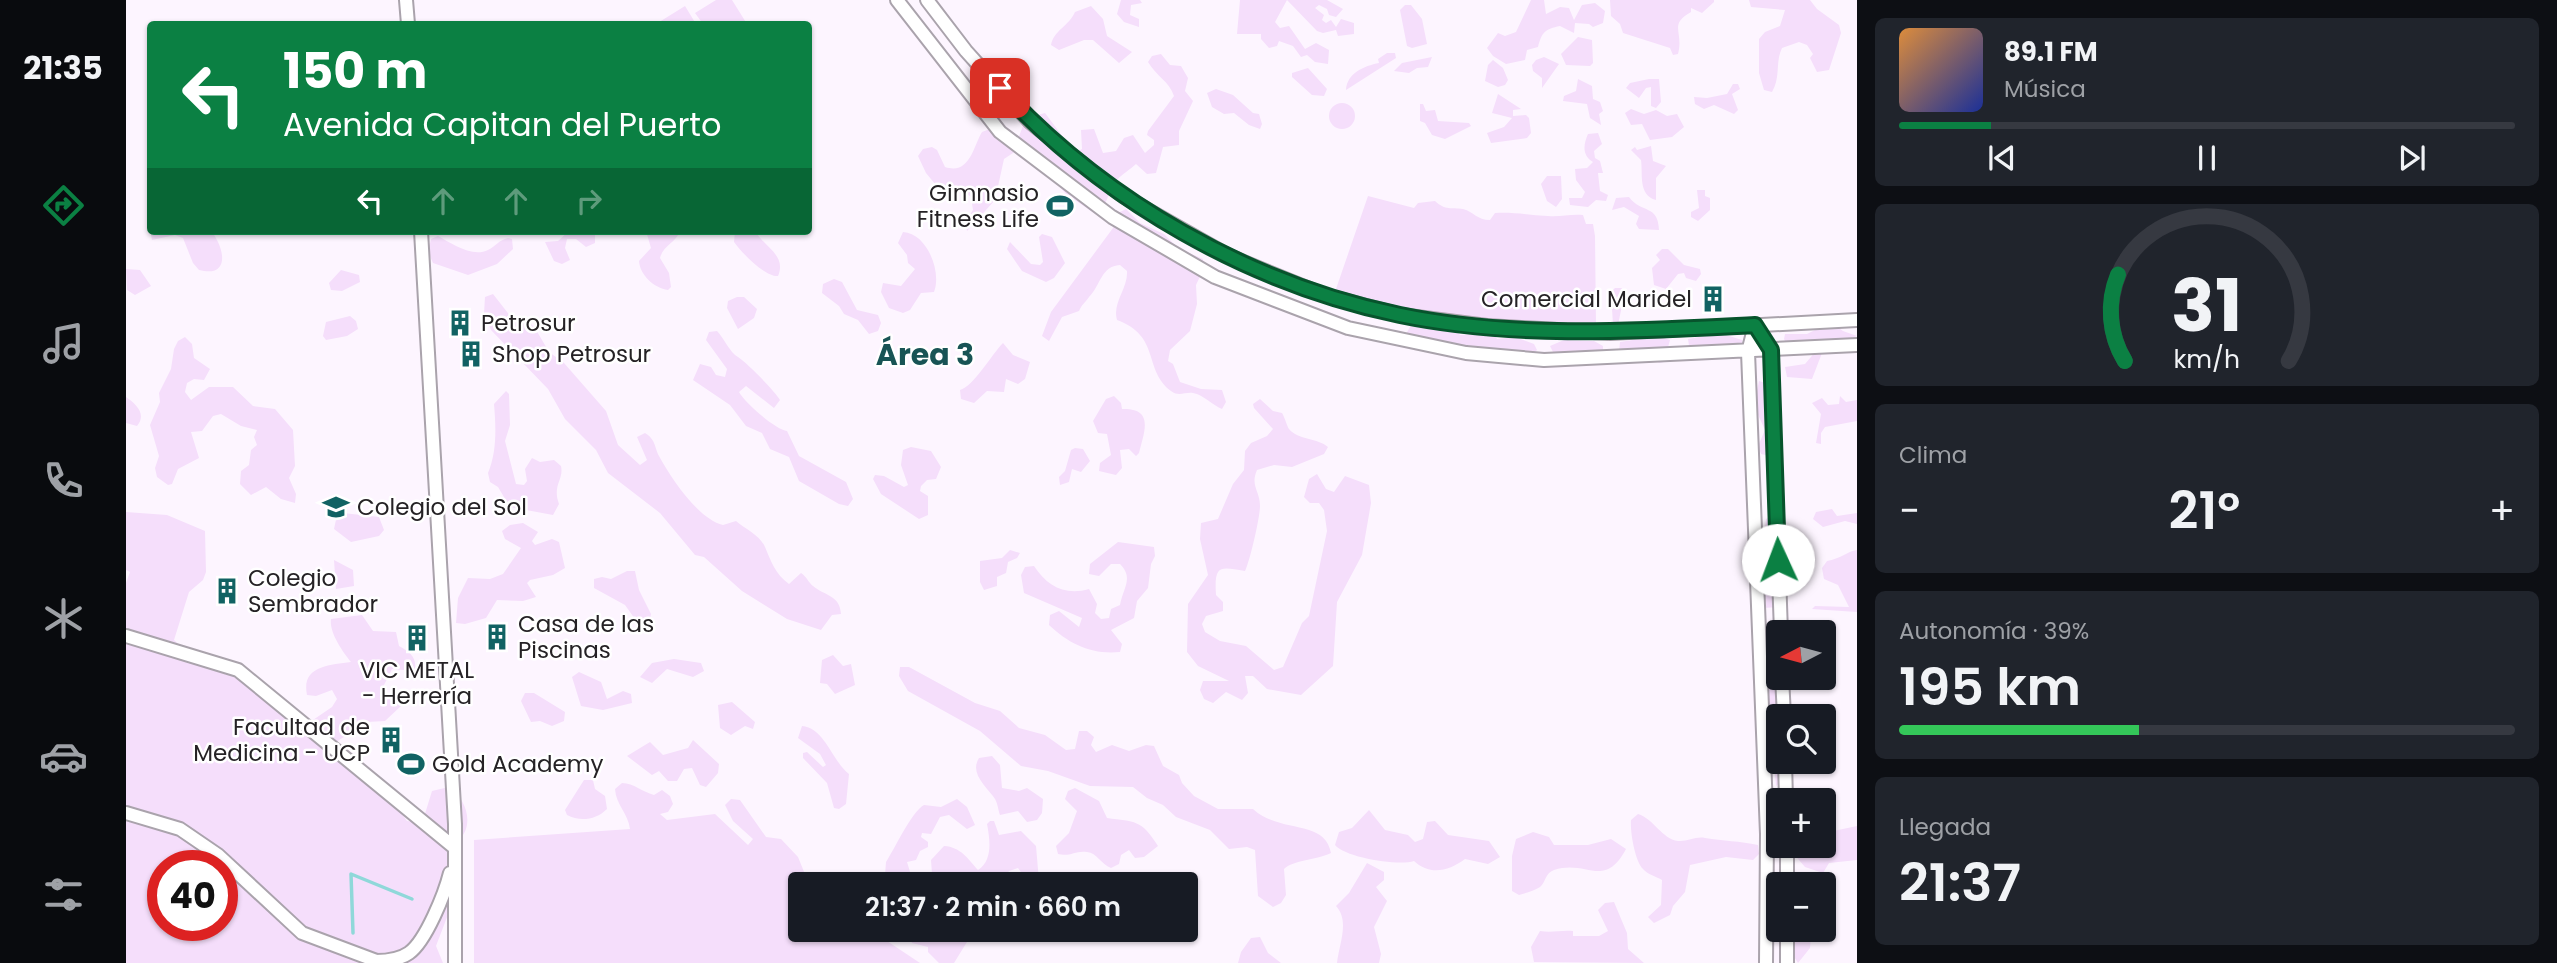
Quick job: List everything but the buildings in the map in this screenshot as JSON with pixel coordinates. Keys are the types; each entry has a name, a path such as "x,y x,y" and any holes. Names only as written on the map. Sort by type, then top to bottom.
{"street":[{"path":"406,0 408,21"},
{"path":"897,0 1012,144 1112,217 1215,277 1348,328 1466,353 1544,360 1857,345"},
{"path":"927,0 967,51 1030,122 1123,196 1229,256 1324,295 1401,315 1487,326 1611,333 1857,320"},
{"path":"421,235 455,851 456,963"},
{"path":"1755,325 1748,352 1767,834 1766,963"},
{"path":"1755,325 1771,350 1781,620"},
{"path":"126,636 239,670 455,851"},
{"path":"126,813 180,829 218,855 302,933 379,962 391,961 410,953 415,946 447,887 455,851"},
{"path":"1787,942 1787,963"}],"shaded area":[{"path":"716,0 732,0 745,21 701,21 695,13"},
{"path":"1121,0 1140,0 1142,3 1131,5 1130,15 1139,19 1139,27 1124,22 1117,14"},
{"path":"1240,0 1287,0 1275,22 1280,28 1289,26 1305,49 1316,43 1329,50 1328,64 1315,62 1307,55 1301,57 1293,46 1279,41 1277,46 1269,48 1261,39 1261,34 1237,34"},
{"path":"1287,0 1327,0 1343,9 1336,17 1329,15 1327,9 1319,5 1315,8 1324,15 1322,20 1326,23 1331,20 1336,27 1341,19 1354,23 1354,34 1338,36 1336,30 1323,33 1317,31"},
{"path":"1531,0 1544,0 1546,14 1560,7 1569,8 1574,20 1582,5 1595,3 1605,11 1603,23 1593,27 1575,23 1574,33 1560,26 1551,28 1545,32 1538,47 1527,50 1525,60 1506,64 1493,56 1487,48 1498,33 1505,36 1516,32"},
{"path":"1610,0 1714,2 1702,13 1691,8 1691,12 1680,21 1678,54 1673,55 1670,48 1623,33 1620,24 1611,16"},
{"path":"1749,0 1810,0 1817,9 1839,25 1841,33 1829,70 1817,72 1810,58 1813,54 1807,45 1799,42 1782,48 1775,86 1772,92 1764,90 1759,73 1759,39 1765,32 1780,26 1785,10 1751,7"},
{"path":"1405,5 1411,5 1422,19 1427,44 1412,48 1407,46 1400,10"},
{"path":"685,6 694,21 661,21"},
{"path":"1091,6 1103,19 1107,36 1132,52 1119,63 1093,40 1084,40 1059,50 1051,45 1055,35 1075,12"},
{"path":"1578,37 1592,40 1593,63 1590,66 1566,65 1561,54"},
{"path":"1387,53 1395,53 1396,58 1346,90 1353,75 1362,68 1379,63 1378,59"},
{"path":"1161,54 1170,65 1181,66 1188,78 1185,91 1193,101 1179,131 1179,145 1163,147 1156,173 1147,174 1136,164 1124,173 1114,184 1103,207 1094,213 1066,194 1018,139 1026,118 1045,113 1075,153 1082,149 1081,130 1094,129 1103,153 1116,151 1124,138 1133,135 1145,153 1154,145 1154,140 1147,135 1148,131 1174,96 1169,86 1148,62 1152,56"},
{"path":"1432,57 1428,67 1417,68 1409,73 1394,71 1402,63"},
{"path":"1544,57 1559,64 1542,88 1542,78 1533,71 1532,65"},
{"path":"1493,60 1503,68 1508,80 1505,85 1498,87 1485,81 1488,65"},
{"path":"1308,68 1327,89 1324,96 1312,95 1292,77 1292,73"},
{"path":"1578,79 1592,86 1593,99 1600,102 1603,111 1599,114 1601,125 1590,118 1587,104 1563,101 1564,96 1576,91"},
{"path":"1659,79 1661,102 1656,108 1651,106 1651,87 1646,88 1639,98 1626,88 1630,83"},
{"path":"1733,84 1738,84 1740,89 1732,94 1738,110 1734,114 1714,105 1704,109 1695,104 1694,97 1707,98 1727,94"},
{"path":"1216,89 1233,95 1253,113 1259,114 1262,124 1260,129 1249,125 1234,113 1224,114 1212,107 1207,93"},
{"path":"1498,94 1521,109 1513,110 1513,116 1526,115 1529,118 1531,133 1527,138 1491,143 1487,133 1504,127 1512,118 1492,113"},
{"path":"1342,103 1351,107 1355,116 1351,125 1342,129 1333,125 1329,116 1333,107"},
{"path":"1420,104 1423,104 1426,111 1435,110 1438,121 1469,123 1471,126 1445,139 1432,135 1425,123 1420,121"},
{"path":"1631,109 1644,114 1656,110 1667,116 1677,114 1684,127 1672,137 1650,140 1642,124 1631,125 1625,113"},
{"path":"990,129 1016,151 1004,159 995,200 967,231 965,222 973,210 971,197 961,189 940,190 926,173 918,156 923,149 932,147 937,150 945,167 960,167 970,158 982,132"},
{"path":"1598,133 1602,144 1594,151 1603,173 1598,173 1600,191 1608,195 1606,201 1596,200 1588,207 1570,205 1569,198 1582,198 1585,192 1576,180 1575,169 1587,168 1593,162 1585,152 1585,145 1588,134"},
{"path":"1651,146 1653,161 1666,166 1656,178 1656,200 1646,194 1641,160 1631,150 1635,147 1637,150"},
{"path":"1547,176 1561,176 1562,199 1556,207 1547,201 1541,184"},
{"path":"1697,190 1705,190 1705,196 1710,198 1710,210 1698,221 1691,217 1691,212 1699,208"},
{"path":"1368,196 1414,208 1418,203 1435,201 1446,207 1463,209 1486,220 1490,220 1495,213 1583,215 1586,224 1593,224 1595,236 1596,326 1497,322 1431,315 1399,309 1336,289"},
{"path":"1629,197 1656,216 1659,230 1639,229 1636,224 1639,216 1624,207 1612,210 1616,198"},
{"path":"1126,209 1140,223 1164,234 1178,248 1203,259 1204,268 1196,285 1197,304 1190,331 1170,350 1168,361 1173,364 1180,382 1201,389 1222,390 1226,402 1222,409 1197,394 1177,394 1171,391 1162,383 1140,335 1117,320 1117,307 1127,278 1127,271 1120,265 1105,272 1079,311 1062,317 1049,341 1042,336 1051,312 1113,228 1118,213"},
{"path":"903,232 912,234 925,246 934,264 936,284 934,292 921,293 910,310 903,313 889,308 881,292 883,283 901,286 915,269 908,263 907,255 898,243"},
{"path":"1042,234 1052,237 1065,263 1054,278 1046,282 1022,271 1007,249 1010,242 1031,264 1040,265 1043,262 1039,237"},
{"path":"151,235 175,235 152,240"},
{"path":"175,235 214,235 222,254 220,266 216,270 199,270 193,263 183,238"},
{"path":"565,235 595,235 595,243 586,247 576,239 567,239 565,248 570,260 562,264 554,261 545,242 558,241"},
{"path":"647,235 678,235 660,258 669,273 671,287 668,290 658,287 642,271 639,261 651,248"},
{"path":"735,235 758,235 777,257 780,269 778,276 760,269 734,242"},
{"path":"438,236 462,249 475,252 488,250 508,238 512,239 513,249 497,264 468,275 433,263 428,252 431,239"},
{"path":"1662,249 1668,249 1684,265 1700,269 1701,274 1696,281 1686,278 1684,273 1678,274 1666,289 1654,285 1652,268 1660,260 1656,255"},
{"path":"126,269 140,270 151,286 135,295 127,290"},
{"path":"341,270 359,275 360,282 342,291 331,290 329,283"},
{"path":"834,279 842,282 857,310 878,315 881,323 878,331 869,334 858,320 844,314 839,306 822,293 823,284"},
{"path":"1615,288 1622,288 1623,293 1618,328 1613,328 1611,292"},
{"path":"493,294 511,317 528,321 535,328 549,352 564,363 606,411 618,445 640,465 647,460 637,437 645,433 649,436 671,475 704,515 723,525 736,521 752,532 763,543 774,567 784,580 789,584 801,573 813,586 835,599 841,614 832,615 821,630 787,619 742,591 704,557 695,555 660,513 608,473 596,450 565,419 548,389 491,330 484,314 485,297"},
{"path":"744,297 757,309 754,318 738,329 727,308 728,301"},
{"path":"350,316 356,321 358,329 347,336 326,340 323,336 326,322"},
{"path":"1831,322 1843,331 1857,336 1847,340 1786,343 1784,339 1785,334 1807,334"},
{"path":"1412,323 1456,330 1460,335 1494,333 1497,339 1515,337 1534,344 1537,350 1526,361 1405,336"},
{"path":"717,331 732,352 760,377 780,400 774,408 746,386 739,392 742,397 769,421 787,431 799,456 846,482 853,499 848,506 839,504 799,481 789,457 770,449 762,433 746,426 730,405 693,380 700,364 711,367 716,375 725,377 727,369 706,340 709,332"},
{"path":"1720,333 1742,340 1743,346 1722,353 1719,359 1707,359 1701,351 1690,352 1688,339"},
{"path":"1651,334 1670,340 1664,362 1659,363 1653,356 1619,352 1620,342 1645,338"},
{"path":"185,337 192,344 194,358 210,369 204,380 194,379 187,383 185,392 191,400 209,387 233,387 253,406 275,409 293,430 295,466 289,478 296,494 295,503 281,499 266,487 251,495 240,484 241,471 249,465 251,450 257,445 254,437 257,430 241,426 221,414 213,416 202,431 191,432 199,458 178,469 172,484 168,485 157,477 155,468 159,456 150,425 160,402 159,393 171,369 174,349 178,341"},
{"path":"1564,340 1594,341 1603,346 1603,354 1554,354 1550,346"},
{"path":"1003,343 1013,355 1030,362 1025,379 1018,384 1006,379 1004,392 987,391 974,403 961,399 960,390 976,377"},
{"path":"1816,351 1822,353 1812,379 1787,377 1785,367 1805,364"},
{"path":"1759,381 1768,384 1770,456 1761,454 1758,446 1765,430 1754,406"},
{"path":"506,391 509,394 510,425 505,441 516,484 524,485 527,481 525,469 532,458 540,462 554,460 561,466 557,487 559,504 553,515 510,507 498,487 490,482 488,473 495,439 494,404"},
{"path":"1114,396 1121,403 1122,409 1139,413 1145,423 1139,453 1136,456 1129,449 1120,450 1122,468 1116,475 1099,471 1100,463 1111,455 1107,434 1098,433 1093,421 1106,399"},
{"path":"1840,396 1846,402 1857,400 1857,421 1825,427 1821,433 1821,444 1816,443 1821,414 1812,403 1822,398 1828,405 1839,404"},
{"path":"126,397 141,413 137,426 126,423"},
{"path":"1260,399 1273,411 1282,413 1293,433 1328,447 1324,454 1292,467 1274,465 1257,470 1255,484 1260,512 1247,566 1245,571 1224,569 1218,573 1216,595 1223,602 1223,611 1206,616 1202,624 1205,632 1220,641 1246,646 1274,670 1283,667 1302,623 1309,616 1327,531 1324,510 1319,503 1310,503 1304,497 1309,479 1317,474 1326,489 1334,492 1345,476 1369,485 1371,503 1362,555 1337,602 1333,666 1301,695 1267,689 1253,676 1245,676 1248,693 1242,700 1226,692 1213,703 1204,699 1200,690 1203,681 1229,681 1198,666 1187,652 1188,604 1208,575 1200,539 1201,523 1218,519 1233,484 1244,470 1245,451 1251,443 1267,436 1273,429 1254,408 1253,404"},
{"path":"911,447 931,451 941,467 936,479 927,480 921,486 920,491 928,496 928,515 919,519 881,494 873,479 875,475 884,476 904,487 908,485 901,465 903,450"},
{"path":"1083,449 1090,461 1081,472 1072,469 1069,482 1060,485 1059,477 1065,471 1071,450"},
{"path":"1832,509 1837,516 1857,513 1857,524 1845,521 1823,527 1813,519 1816,512"},
{"path":"126,512 167,515 205,531 206,572 203,580 189,592 174,640 184,649 245,667 310,722 332,707 337,699 332,690 316,696 307,695 308,678 326,666 351,662 334,635 331,619 362,615 373,631 396,632 399,646 414,659 415,671 392,669 383,687 391,701 397,700 402,705 385,721 367,722 330,746 330,755 396,806 407,821 416,822 424,817 432,791 449,787 464,805 467,827 459,840 449,912 436,946 443,963 126,963 126,583 130,572 126,570"},
{"path":"343,513 379,517 384,530 379,536 351,542 334,529 337,515"},
{"path":"1773,515 1780,607 1763,608 1756,599 1765,566 1757,540 1764,540 1766,519"},
{"path":"523,523 538,532 532,541 535,545 552,539 559,542 565,568 553,575 527,583 536,597 523,601 497,600 486,618 465,624 456,623 458,598 468,578 490,579 503,574 521,548 505,539 502,531 510,525"},
{"path":"1118,542 1154,547 1155,556 1151,564 1148,588 1137,601 1134,618 1111,630 1122,644 1120,652 1100,652 1073,643 1049,625 1050,615 1059,611 1079,627 1082,618 1024,593 1021,575 1025,567 1034,566 1057,588 1072,591 1089,589 1097,604 1095,613 1101,619 1109,618 1111,609 1120,605 1126,574 1120,564 1111,564 1099,576 1089,574 1090,564"},
{"path":"1010,550 1020,553 1017,558 1008,562 1006,573 997,577 997,586 984,590 980,582 980,561 1002,558"},
{"path":"1857,550 1857,612 1812,609 1815,606 1849,607 1838,585 1824,579 1822,568 1827,561"},
{"path":"334,560 353,570 354,586 336,589"},
{"path":"627,571 635,571 639,590 651,614 649,623 640,626 625,605 594,588 594,579 611,579"},
{"path":"1766,630 1766,654 1757,640"},
{"path":"833,655 843,666 851,664 855,685 835,694 827,684 820,683 822,660"},
{"path":"674,659 701,663 704,671 693,677 667,669 652,683 640,677 652,663"},
{"path":"1766,665 1766,689 1760,678"},
{"path":"900,667 909,667 975,703 1000,711 1019,728 1045,735 1066,750 1075,749 1079,731 1087,731 1094,737 1091,745 1096,752 1112,745 1129,751 1146,745 1154,746 1163,766 1179,775 1182,783 1194,796 1218,809 1253,809 1276,822 1311,831 1327,842 1331,853 1284,869 1286,895 1281,903 1273,907 1258,896 1255,850 1247,847 1229,849 1210,830 1176,817 1163,805 1147,798 1133,787 1090,786 1048,771 1021,766 980,731 908,691 899,676"},
{"path":"579,672 601,682 607,699 623,691 631,694 632,703 603,710 581,706 572,677"},
{"path":"1766,690 1777,690 1778,704 1766,704 1766,709 1762,710 1759,699 1768,693"},
{"path":"525,693 534,693 565,712 564,721 552,726 540,721 531,722 521,701"},
{"path":"732,702 755,722 753,729 745,726 731,735 720,728 718,705"},
{"path":"802,726 817,733 849,774 846,804 839,809 834,808 827,783 803,758 803,753 807,752 823,767 826,765 820,754 798,738"},
{"path":"693,740 719,764 718,773 706,787 700,785 692,768 684,769 677,781 668,781 659,771 652,775 627,756 650,742 663,755 688,748"},
{"path":"992,756 1000,765 1002,788 1019,791 1027,788 1043,799 1042,813 1037,820 1027,822 1018,811 1000,815 995,799 980,780 976,769 979,758"},
{"path":"1775,774 1783,774 1782,781 1776,786"},
{"path":"584,780 593,780 595,789 605,796 607,809 593,818 577,819 567,815 565,810"},
{"path":"622,783 654,795 662,790 670,796 673,804 668,812 660,814 667,820 715,814 748,845 753,839 733,821 725,805 731,799 740,800 766,837 781,839 798,857 804,872 788,872 788,942 888,942 920,963 474,963 474,840 630,829 615,789"},
{"path":"1075,788 1099,801 1107,818 1131,821 1142,826 1158,846 1144,857 1135,858 1129,850 1121,855 1119,864 1111,868 1090,853 1058,854 1056,846 1069,833 1077,811 1065,799 1068,791"},
{"path":"957,799 967,807 975,825 967,829 949,815 940,817 931,834 922,833 921,837 928,842 928,847 920,851 916,860 907,862 910,872 885,872 886,862 919,809 924,805 941,807"},
{"path":"1369,810 1385,830 1408,835 1415,842 1423,839 1427,822 1435,821 1448,835 1489,841 1500,857 1488,864 1465,859 1446,869 1433,870 1414,861 1373,860 1341,850 1335,845 1339,832 1352,828"},
{"path":"1638,814 1672,839 1681,841 1702,838 1758,845 1759,854 1753,860 1726,857 1690,865 1685,892 1673,906 1670,915 1654,923 1648,917 1661,905 1662,880 1645,871 1638,860 1631,820"},
{"path":"994,821 999,835 1021,831 1036,846 1038,872 1021,872 1018,868 1008,872 932,872 931,860 944,846 960,851 978,870 983,866 989,849 987,824"},
{"path":"1857,826 1857,860 1829,863 1824,872 1805,867 1797,858 1836,858 1836,830"},
{"path":"1533,832 1549,837 1554,845 1588,845 1611,839 1626,849 1610,868 1602,871 1576,868 1554,870 1540,887 1519,895 1512,891 1512,856 1516,839"},
{"path":"1367,863 1384,872 1384,880 1376,887 1387,901 1374,927 1381,954 1379,963 1337,963 1343,926 1336,906 1349,893"},
{"path":"1614,902 1627,933 1628,949 1644,963 1534,962 1531,947 1540,931 1573,931 1573,936 1599,936 1608,931 1598,910 1605,903"},
{"path":"1260,937 1268,953 1281,963 1238,963 1241,952 1251,938"},
{"path":"967,942 954,963 939,963 928,952 928,947 912,943"},
{"path":"1793,942 1810,942 1810,948 1798,963 1793,955 1795,945"}],"waterway":[{"path":"353,933 351,874 412,899"}],"place":[{"name":"Gimnasio Fitness Life","path":"1060,206"},
{"name":"Comercial Maridel","path":"1713,299"},
{"name":"Petrosur","path":"460,323"},
{"name":"Shop Petrosur","path":"471,354"},
{"name":"Colegio del Sol","path":"336,507"},
{"name":"Colegio Sembrador","path":"227,591"},
{"name":"Casa de las Piscinas","path":"497,637"},
{"name":"VIC METAL - Herrería","path":"417,638"},
{"name":"Facultad de Medicina - UCP","path":"391,740"},
{"name":"Gold Academy","path":"411,764"}],"district":[{"name":"Área 3","path":"925,354"}],"route":[{"path":"1000,88 1030,122 1123,196 1229,256 1324,295 1401,315 1487,326 1611,333 1755,325 1771,350 1778,560"}]}
